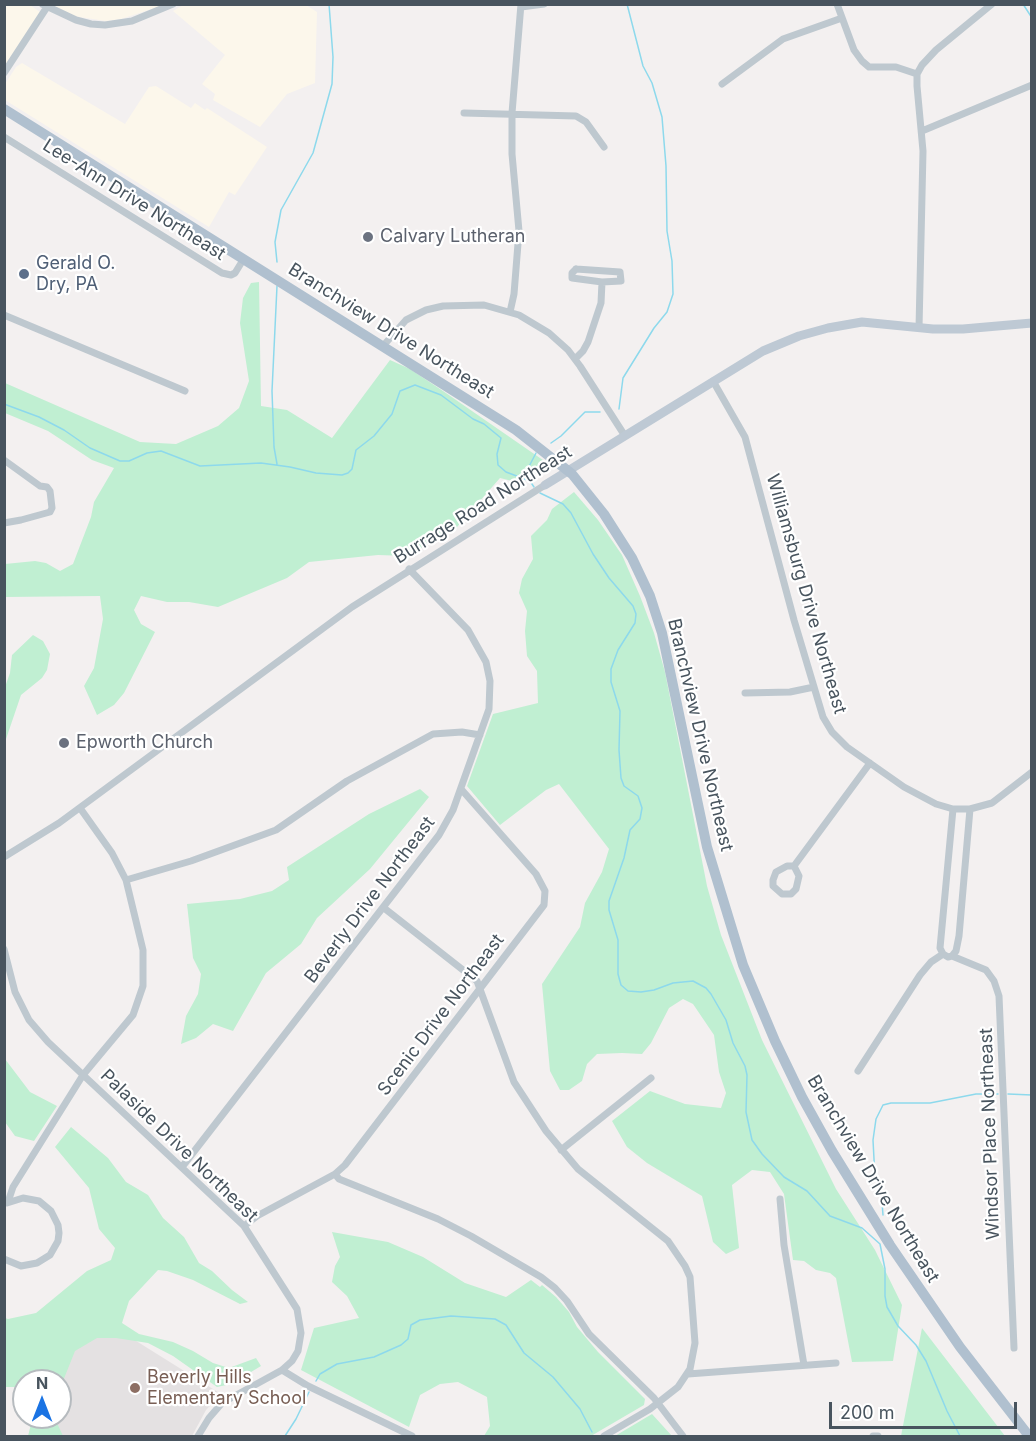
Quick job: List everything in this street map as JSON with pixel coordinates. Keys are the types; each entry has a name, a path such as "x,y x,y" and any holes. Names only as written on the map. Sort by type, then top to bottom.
{"main road":[{"name":"Branchview Drive Northeast","path":"4,109 497,417 551,456 572,474 583,488 621,539 650,596 670,663 700,819 719,892 743,965 775,1041 832,1151 890,1245 960,1347 1029,1437"}],"street":[{"path":"4,73 45,6 76,20 105,25 132,21 173,4"},
{"path":"510,312 514,294 519,231 512,154 512,113 521,5 544,4"},
{"path":"837,4 854,50 862,61 869,67 896,68 918,74"},
{"path":"920,328 920,226 923,179 922,131 916,86 918,74 922,65 936,50 992,4"},
{"path":"722,84 788,37 842,18"},
{"path":"922,131 1032,85"},
{"path":"464,113 576,116 586,122 604,147"},
{"name":"Lee-Ann Drive Northeast","path":"4,137 222,273 231,275 235,273 243,260"},
{"path":"576,268 620,272 621,281 602,282 572,278 572,273 576,268"},
{"path":"575,359 588,342 601,303 602,282"},
{"path":"383,346 400,324 426,310 470,304 510,312 538,325 562,344 575,359 625,436"},
{"path":"4,315 184,391"},
{"name":"Burrage Road Northeast","path":"4,857 80,808 344,613 410,569 763,351 782,342 850,323 871,322 920,328 963,329 1032,323"},
{"name":"Williamsburg Drive Northeast","path":"713,381 747,445 794,620 823,717 832,732 841,742 870,763 926,800 953,809 970,809 992,803 1032,772"},
{"path":"4,460 40,486 47,487 50,491 52,508 50,512 4,523"},
{"name":"Beverly Drive Northeast","path":"182,1167 446,826 461,789 490,700 490,681 486,662 468,630 410,569"},
{"path":"745,693 790,692 814,687"},
{"path":"126,880 191,861 276,830 347,781 433,734 462,732 480,735"},
{"path":"794,866 870,763"},
{"name":"Scenic Drive Northeast","path":"244,1226 257,1216 335,1174 345,1165 541,909 546,898 545,891 536,874 461,789"},
{"path":"6,1203 13,1187 83,1075 128,1023 139,1001 143,986 143,950 126,880 112,853 80,808"},
{"path":"858,1071 920,975 943,954 940,948 953,809"},
{"path":"952,956 956,951 958,936 970,809"},
{"path":"787,866 794,866 799,876 796,889 791,894 776,891 773,880 776,872 787,866"},
{"path":"384,909 474,977 481,988 482,997 514,1082 546,1131 578,1168 668,1241 682,1260 690,1277 695,1343 688,1374 678,1387 657,1403 604,1437"},
{"name":"Palaside Drive Northeast","path":"4,949 15,992 25,1014 48,1042 244,1226 292,1300 300,1320 301,1333 298,1351 292,1362 282,1370 222,1403 209,1418 198,1437"},
{"name":"Windsor Place Northeast","path":"943,954 986,970 994,981 999,996 1014,1348"},
{"path":"561,1150 651,1078"},
{"path":"335,1174 339,1179 438,1219 541,1277 567,1301 600,1346 657,1403 683,1437"},
{"path":"4,1259 21,1266 37,1263 50,1255 58,1241 59,1233 56,1217 46,1205 39,1201 23,1198 6,1203"},
{"path":"780,1199 784,1245 804,1365"},
{"path":"688,1374 701,1375 836,1363"},
{"path":"282,1370 308,1386 412,1437"}],"shaded area":[{"path":"185,4 306,5 317,12 315,83 287,94 260,127 213,100 215,94 202,84 225,55 173,11"},
{"path":"5,5 30,5 40,12 5,69"},
{"path":"53,5 164,5 121,19 106,21 73,16"},
{"path":"22,63 125,124 149,87 156,86 191,108 195,103 205,110 207,108 267,147 235,195 229,192 209,227 5,100 5,84 16,67"},
{"name":"Beverly Hills Elementary School","path":"117,1329 221,1394 206,1410 192,1436 53,1436 52,1429 72,1429 72,1369 64,1369 72,1343"}],"green space":[{"path":"259,282 261,406 287,410 332,438 390,360 410,369 553,467 516,482 500,478 457,527 407,556 378,555 309,562 287,578 218,607 189,602 167,602 141,596 134,610 141,624 155,632 124,693 114,705 97,715 84,686 94,668 103,619 100,596 5,597 5,564 35,561 46,563 60,571 73,564 91,517 94,502 114,468 92,460 48,431 5,413 5,383 140,442 176,444 218,426 239,408 249,381 240,323 243,298 251,283"},
{"path":"574,492 598,520 622,555 654,633 665,672 707,886 721,935 762,1040 836,1189 875,1250 902,1305 893,1361 852,1362 836,1278 830,1273 816,1270 804,1261 793,1260 784,1194 770,1172 752,1170 732,1185 739,1248 726,1254 713,1242 702,1196 647,1163 627,1147 612,1121 650,1091 685,1104 721,1108 726,1093 719,1072 714,1035 693,1004 683,999 669,1008 651,1043 642,1054 597,1054 587,1064 582,1081 569,1090 560,1090 550,1071 542,984 580,927 585,903 602,872 609,849 559,784 546,790 500,825 467,786 493,714 538,703 537,671 527,656 525,631 527,611 519,593 522,579 533,559 531,536 547,520 552,509"},
{"path":"33,635 43,641 50,654 47,670 42,678 21,695 5,742 5,687 10,673 12,655"},
{"path":"420,789 429,797 370,869 317,918 301,944 266,973 233,1031 213,1024 196,1038 181,1044 186,1016 198,994 201,974 193,958 187,904 240,899 272,891 289,880 287,867 369,814"},
{"path":"5,1059 30,1092 57,1106 34,1141 15,1136 5,1122"},
{"path":"71,1127 108,1158 126,1182 148,1195 163,1218 184,1237 199,1263 212,1271 248,1302 240,1304 193,1280 158,1270 129,1301 122,1323 139,1334 173,1342 213,1363 229,1368 256,1358 261,1366 231,1384 217,1387 173,1356 148,1343 116,1338 97,1338 75,1351 68,1369 12,1369 12,1387 5,1387 5,1318 36,1313 87,1271 111,1260 115,1248 99,1229 89,1188 55,1147"},
{"path":"332,1232 388,1242 423,1257 465,1283 506,1297 531,1280 540,1287 542,1285 569,1312 577,1327 598,1352 645,1399 644,1405 591,1436 484,1436 490,1426 487,1397 458,1382 440,1384 420,1395 409,1427 301,1370 314,1328 359,1318 347,1296 332,1282 335,1266 340,1257"},
{"path":"922,1328 1005,1436 901,1436"},
{"path":"652,1414 672,1436 615,1436"},
{"path":"30,1429 60,1429 63,1436 28,1436"}],"waterway":[{"path":"277,262 275,242 281,210 313,153 332,84 333,57 329,4"},
{"path":"619,409 623,378 654,328 667,312 673,294 672,261 667,231 666,166 662,117 652,83 643,66 627,4"},
{"path":"1023,4 1032,18"},
{"path":"277,286 272,391 274,447 277,464"},
{"path":"4,404 39,417 64,430 90,448 120,461 129,461 147,453 161,451 200,466 261,463 316,473 342,475 352,469 356,450 374,436 392,414 400,391 415,385 441,395 501,438 497,454 498,465 506,472 530,481 534,487"},
{"path":"551,443 585,412 600,412"},
{"path":"523,478 536,453"},
{"path":"540,493 563,504 571,513 593,554 609,578 633,606 636,614 635,623 618,650 611,669 611,682 620,711 621,778 624,786 638,796 642,808 640,819 630,830 624,858 609,901 609,910 618,940 618,974 621,985 628,991 641,992 673,983 693,981 706,988 711,994 726,1020 733,1043 745,1066 747,1075 746,1112 752,1140 784,1177 807,1191 830,1216 862,1228 880,1244 885,1269 887,1307 898,1326 916,1345 926,1361 960,1436"},
{"path":"883,1215 881,1190 875,1178 873,1140 876,1119 883,1105 930,1103 976,1094 998,1094"},
{"path":"1008,1094 1032,1095"},
{"path":"316,1381 320,1374 337,1364 374,1357 401,1345 408,1339 411,1325 420,1320 451,1316 495,1319 506,1325 524,1353 553,1377 580,1409 592,1432"},
{"path":"285,1436 309,1392"}],"place":[{"name":"Calvary Lutheran","path":"368,237"},
{"name":"Gerald O. Dry, PA","path":"24,274"},
{"name":"Epworth Church","path":"64,743"},
{"name":"Beverly Hills Elementary School","path":"135,1388"}]}
